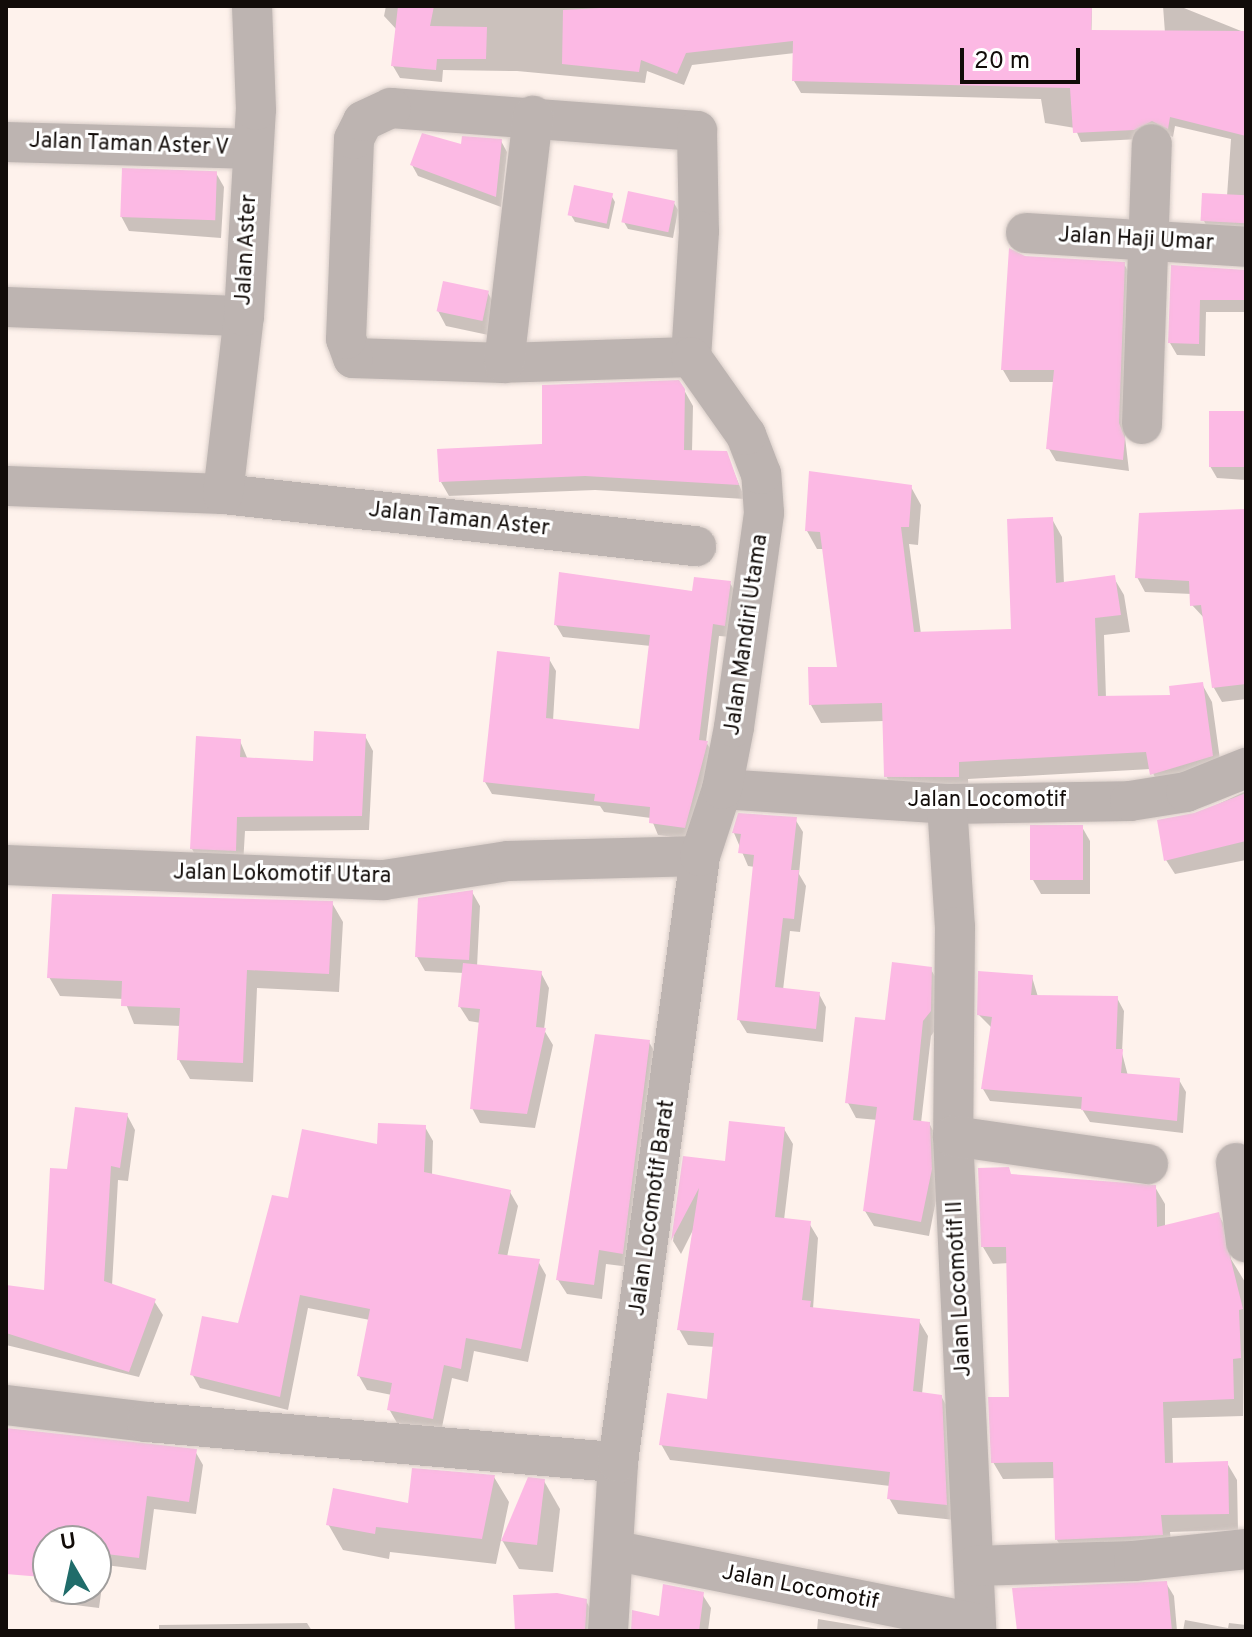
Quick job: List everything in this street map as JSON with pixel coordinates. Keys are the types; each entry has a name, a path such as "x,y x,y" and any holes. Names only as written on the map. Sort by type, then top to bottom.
{"street":[{"name":"Jalan Aster","path":"223,494 244,316 253,149 252,6"},
{"path":"391,108 533,116 697,131 699,231 691,357 504,363 353,358 346,339 354,139 363,121 391,108"},
{"path":"504,363 533,116"},
{"name":"Jalan Taman Aster V","path":"6,142 253,149"},
{"path":"1142,424 1146,240 1152,144"},
{"name":"Jalan Haji Umar","path":"1026,233 1246,247"},
{"path":"6,307 244,316"},
{"name":"Jalan Mandiri Utama","path":"691,357 733,410 756,457 762,487 760,567 722,789"},
{"path":"6,486 223,494"},
{"name":"Jalan Taman Aster","path":"223,494 696,546"},
{"name":"Jalan Locomotif","path":"722,789 947,804 1130,801 1186,792 1246,768"},
{"name":"Jalan Locomotif Barat","path":"608,1631 617,1551 618,1462 700,856 722,789"},
{"name":"Jalan Locomotif II","path":"947,804 955,954 953,1136 976,1627"},
{"name":"Jalan Lokomotif Utara","path":"6,865 202,877 384,880 508,861 700,856"},
{"path":"953,1136 1148,1164"},
{"path":"1236,1163 1246,1242"},
{"path":"6,1405 208,1428 618,1462"},
{"path":"974,1566 1134,1561 1246,1549"},
{"name":"Jalan Locomotif","path":"617,1551 976,1627"}],"building":[{"path":"398,6 434,6 430,26 487,27 486,59 437,59 436,70 391,66"},
{"path":"638,6 1092,6 1091,30 1246,31 1246,136 1170,117 1168,129 1152,121 1134,130 1073,133 1070,88 792,81 793,41 686,53 677,74 641,60 639,72 562,64 563,10"},
{"path":"422,133 461,144 462,136 502,139 496,197 410,165"},
{"path":"122,168 217,171 215,220 120,217"},
{"path":"574,185 613,193 607,224 568,215"},
{"path":"628,191 675,201 668,232 621,222"},
{"path":"1202,193 1246,195 1244,223 1201,221"},
{"path":"1009,248 1025,256 1125,262 1119,423 1125,438 1123,460 1046,449 1054,370 1001,370"},
{"path":"1171,265 1246,270 1246,300 1200,300 1199,344 1168,343"},
{"path":"443,281 489,291 483,321 437,311"},
{"path":"679,380 685,389 684,450 727,451 739,485 585,476 439,482 437,449 542,444 542,385"},
{"path":"1209,411 1246,411 1246,467 1209,467"},
{"path":"809,471 912,485 909,527 901,527 914,632 1011,629 1007,519 1053,517 1056,583 1115,575 1121,615 1095,618 1098,696 1170,695 1169,686 1203,682 1213,756 1150,775 1146,752 959,762 959,777 884,777 882,703 809,705 808,667 837,667 820,532 805,531"},
{"path":"1246,509 1246,684 1212,688 1201,605 1190,606 1189,581 1135,578 1139,513"},
{"path":"559,572 692,591 694,577 731,581 725,626 713,624 699,740 708,741 685,828 649,823 650,807 594,801 595,794 483,782 497,651 550,657 546,718 639,729 650,635 554,625"},
{"path":"314,731 366,734 362,816 237,817 236,851 190,849 196,736 241,739 240,757 313,761"},
{"path":"1246,793 1246,841 1164,861 1157,820 1194,813"},
{"path":"738,813 797,817 791,870 799,870 794,919 783,918 775,987 820,992 816,1029 737,1020 754,855 738,853 741,834 732,833"},
{"path":"1030,825 1083,825 1083,880 1030,880"},
{"path":"473,890 469,960 415,957 418,898"},
{"path":"52,894 333,901 329,974 247,970 243,1063 177,1060 180,1008 121,1006 122,981 47,978"},
{"path":"892,962 932,967 931,1011 923,1021 913,1120 930,1122 932,1169 921,1222 863,1211 877,1107 845,1103 855,1017 885,1020"},
{"path":"463,963 542,971 536,1027 546,1028 527,1114 470,1109 480,1009 458,1007"},
{"path":"978,971 1033,975 1031,995 1118,996 1116,1049 1123,1049 1121,1073 1180,1078 1177,1121 1081,1110 1082,1097 981,1089 992,1017 977,1015"},
{"path":"595,1034 650,1040 623,1254 599,1250 594,1285 556,1280"},
{"path":"75,1107 128,1113 120,1168 111,1166 104,1281 156,1299 129,1372 6,1333 6,1285 44,1290 50,1168 67,1169"},
{"path":"729,1121 785,1127 775,1217 811,1221 802,1300 811,1301 810,1307 920,1319 913,1391 942,1395 947,1505 887,1499 890,1472 659,1445 667,1393 707,1399 714,1333 677,1330 699,1188 671,1241 683,1156 725,1161"},
{"path":"378,1123 426,1125 424,1172 511,1190 498,1254 540,1259 521,1349 466,1338 461,1369 444,1365 433,1419 387,1410 392,1383 357,1376 370,1309 300,1295 280,1397 190,1375 202,1316 238,1323 272,1195 288,1198 302,1129 377,1144"},
{"path":"1009,1167 1011,1174 1156,1185 1157,1227 1219,1212 1243,1309 1239,1310 1241,1358 1233,1359 1234,1399 1163,1402 1165,1463 1228,1461 1229,1514 1161,1515 1163,1535 1055,1540 1053,1462 991,1463 988,1397 1009,1397 1006,1247 981,1247 978,1168"},
{"path":"6,1428 197,1449 189,1502 147,1496 139,1558 112,1555 112,1525 32,1525 32,1576 6,1574"},
{"path":"412,1468 495,1475 482,1539 376,1527 375,1534 326,1525 333,1488 408,1503"},
{"path":"528,1477 545,1479 537,1545 501,1541"},
{"path":"1167,1581 1172,1631 1017,1631 1012,1588"},
{"path":"663,1584 704,1592 699,1631 631,1631 632,1610 659,1616"},
{"path":"557,1593 587,1599 585,1631 515,1631 513,1595"}]}
